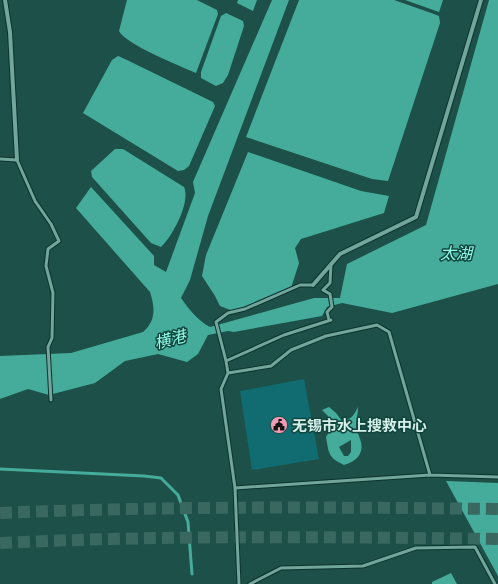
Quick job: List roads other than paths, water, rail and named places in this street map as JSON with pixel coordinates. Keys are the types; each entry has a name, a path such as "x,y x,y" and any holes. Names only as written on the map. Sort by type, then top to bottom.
{"street":[{"path":"5,0 10,32 17,160"},
{"path":"313,285 340,254 416,217 482,0"}],"lane":[{"path":"0,159 17,160 35,201 51,224 59,241 48,249 46,266 53,293 52,338 48,347 51,400"},
{"path":"226,361 284,335 330,320 327,312 332,306 330,294 323,290 330,283 331,264"},
{"path":"238,584 235,488 221,389 228,373 216,322 228,313 245,309 300,285 313,285"},
{"path":"228,373 271,366 291,350 326,336 377,325 389,332 430,475"},
{"path":"235,488 430,475 498,477"},
{"path":"250,584 281,568 363,566 416,548 475,547 495,584"}],"water":[{"path":"127,0 197,0 217,10 218,14 196,73 142,48 123,36 119,31"},
{"path":"238,0 257,0 253,11 237,3"},
{"path":"272,0 289,0 208,216 190,280 181,298 187,306 197,318 210,327 314,298 340,298 347,264 426,225 489,0 498,0 498,284 392,313 342,303 327,307 322,316 234,332 228,331 208,335 198,354 187,362 158,354 125,361 95,383 49,395 28,389 0,399 0,356 71,353 143,332 147,328 153,314 153,303 150,292 76,208 91,187 154,256 154,265 166,272 195,193 193,182"},
{"path":"299,0 394,0 439,16 440,23 388,181 372,179 246,137"},
{"path":"405,0 443,0 439,12"},
{"path":"226,13 243,21 244,26 228,75 223,83 216,86 201,78 201,72 221,16"},
{"path":"118,56 213,102 215,106 189,166 184,170 178,171 83,113 112,60"},
{"path":"115,149 123,149 184,187 185,201 183,210 175,228 161,247 151,243 92,177 91,171"},
{"path":"248,152 361,191 389,196 384,213 301,239 295,248 299,263 291,288 233,311 220,306 202,276 206,255"},
{"path":"329,407 342,421 348,420 352,417 358,407 356,430 360,437 361,452 353,461 344,465 335,460 330,454 326,437 331,429 328,416 322,410","holes":["351,440 351,452 348,456 344,456 339,447"]},
{"path":"446,481 498,483 498,576"},
{"path":"451,573 457,584 432,584 432,582"}],"waterway":[{"path":"0,469 161,478 178,495 188,522 192,574"}],"tunnel":[{"path":"0,513 124,509 498,509"},
{"path":"0,543 62,540 311,537 498,539"}],"place":[{"name":"无锡市水上搜救中心","path":"279,425"}],"water label":[{"name":"太湖","path":"456,253"},
{"name":"横港","path":"170,339"}]}
